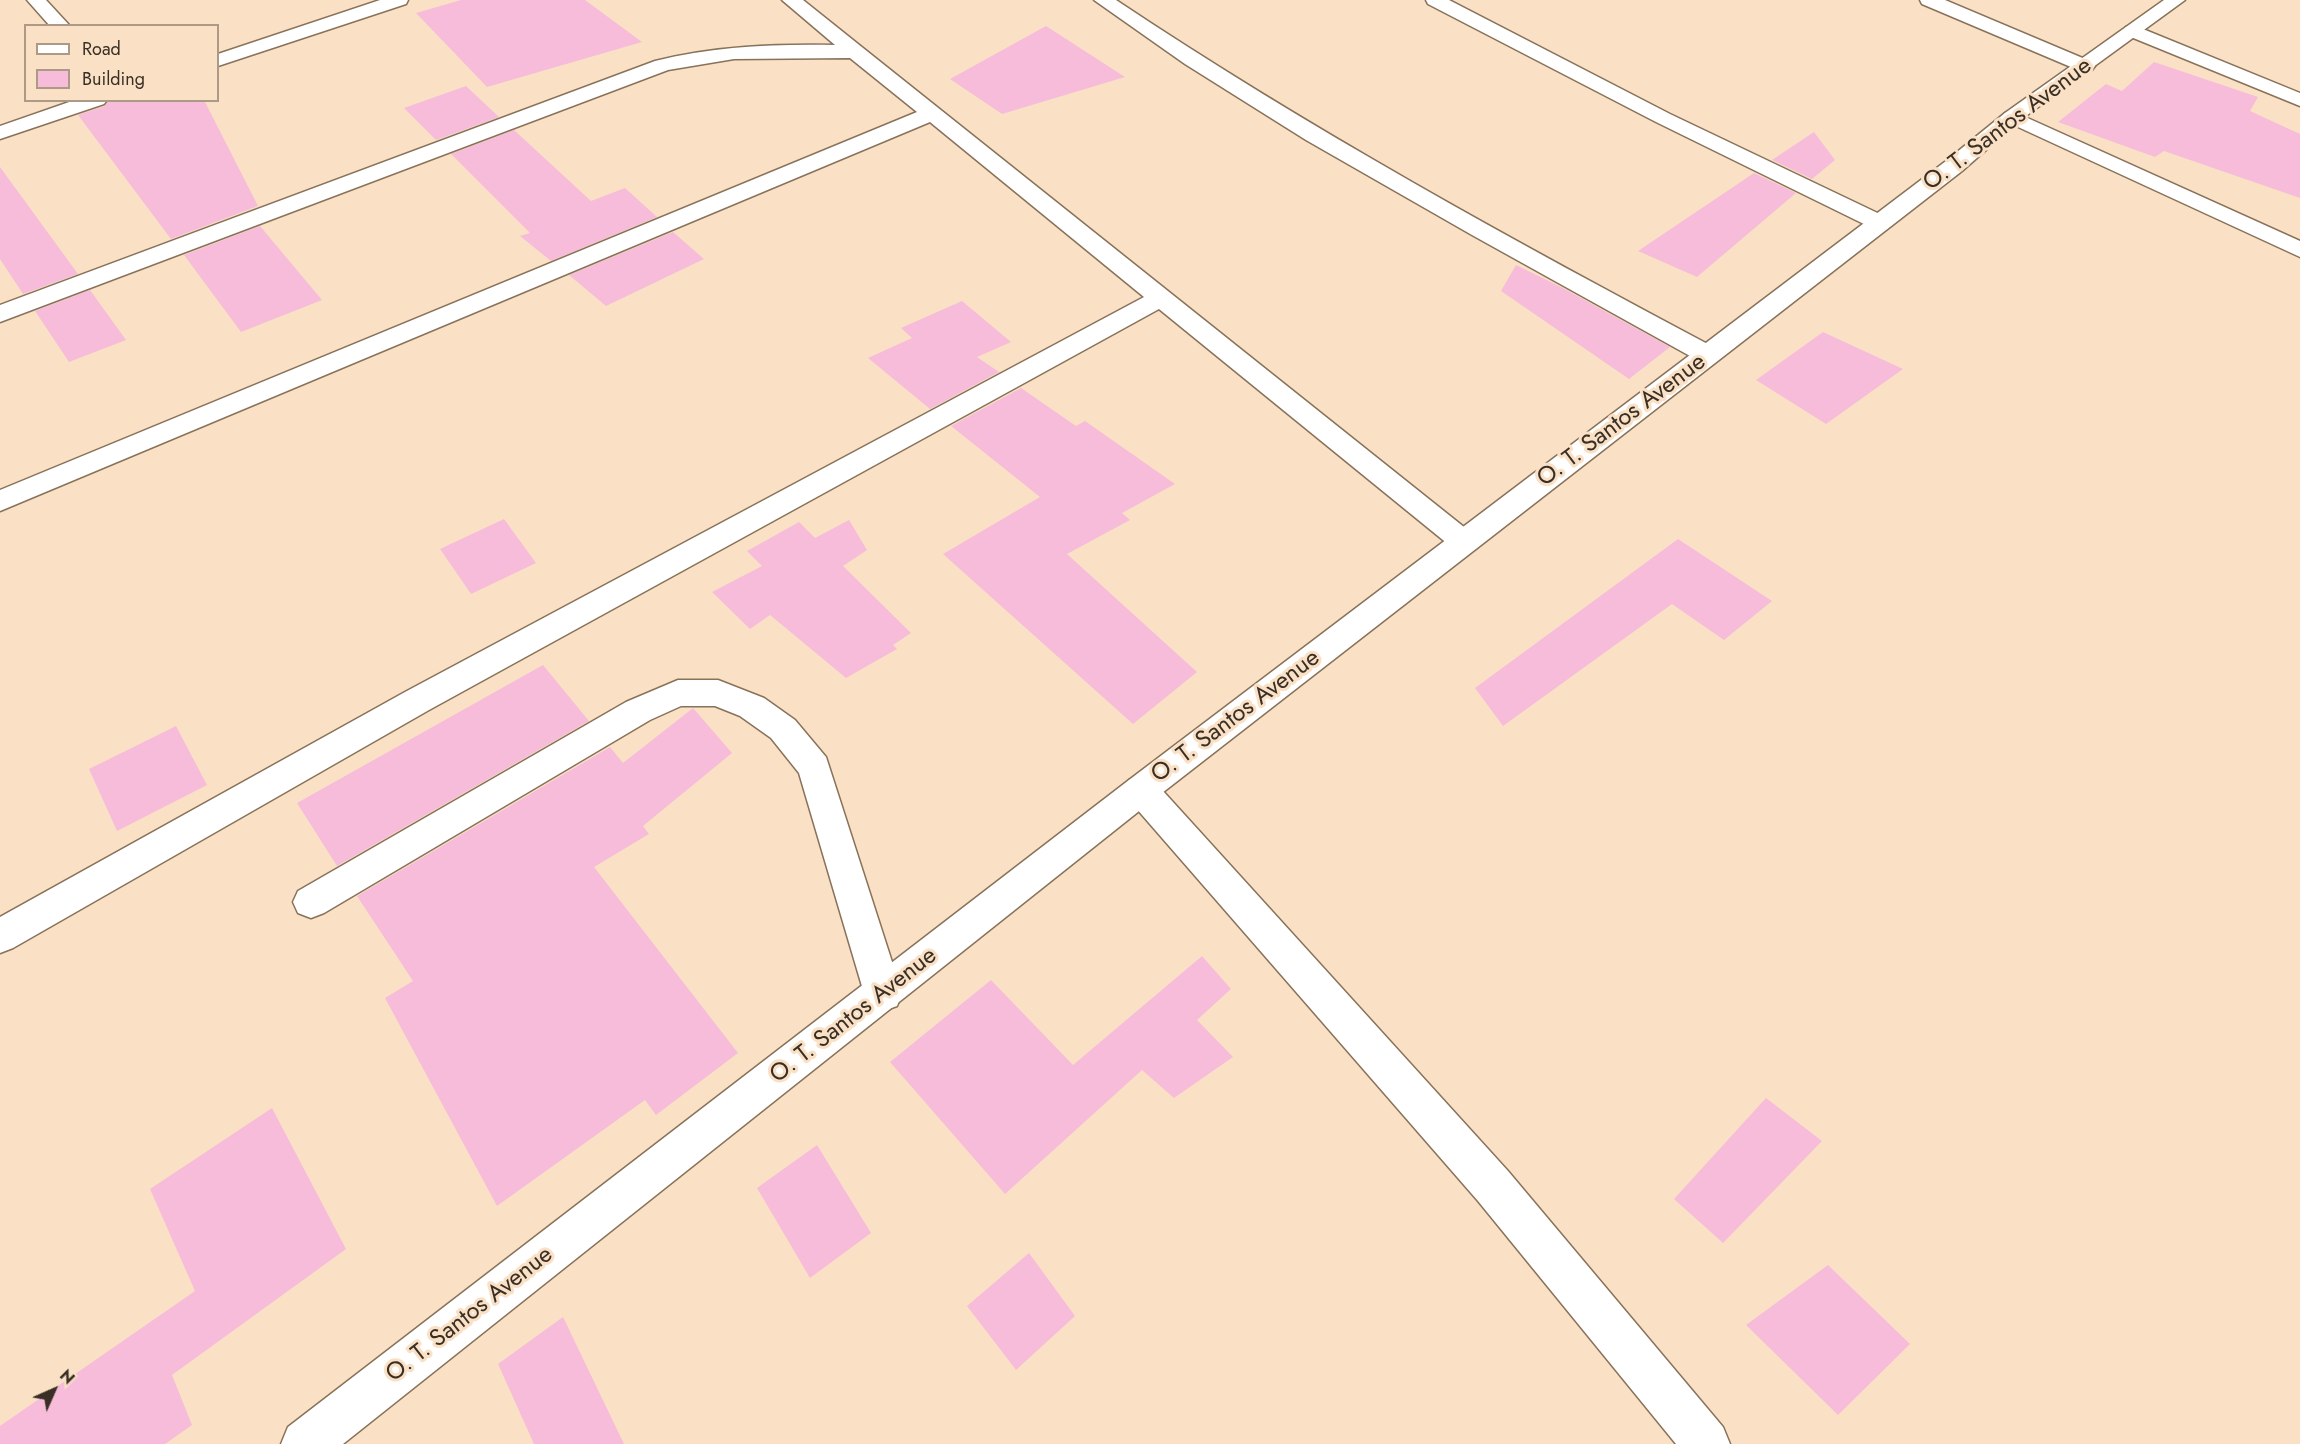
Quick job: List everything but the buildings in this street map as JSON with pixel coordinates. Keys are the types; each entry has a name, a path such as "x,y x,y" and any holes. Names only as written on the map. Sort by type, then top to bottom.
{"street":[{"path":"36,0 59,24"},
{"path":"219,60 399,0"},
{"path":"791,0 1464,542"},
{"path":"1103,0 1237,88 1343,153 1708,356"},
{"path":"1435,0 1663,118 1880,223"},
{"path":"1929,0 2085,66"},
{"path":"2159,18 2300,100"},
{"name":"O. T. Santos Avenue","path":"305,1444 1141,790 1708,356 1954,166 2013,117 2085,66 2159,18"},
{"path":"2203,39 2300,81"},
{"path":"0,314 662,65 689,58 736,52 783,50 856,52"},
{"path":"0,133 91,102"},
{"path":"0,501 932,114"},
{"path":"2013,117 2300,250"},
{"path":"0,936 417,701 1161,298"},
{"path":"311,902 638,711 678,693 718,693 752,707 783,729 814,767 884,993"},
{"path":"1141,790 1492,1186 1706,1444"}]}
